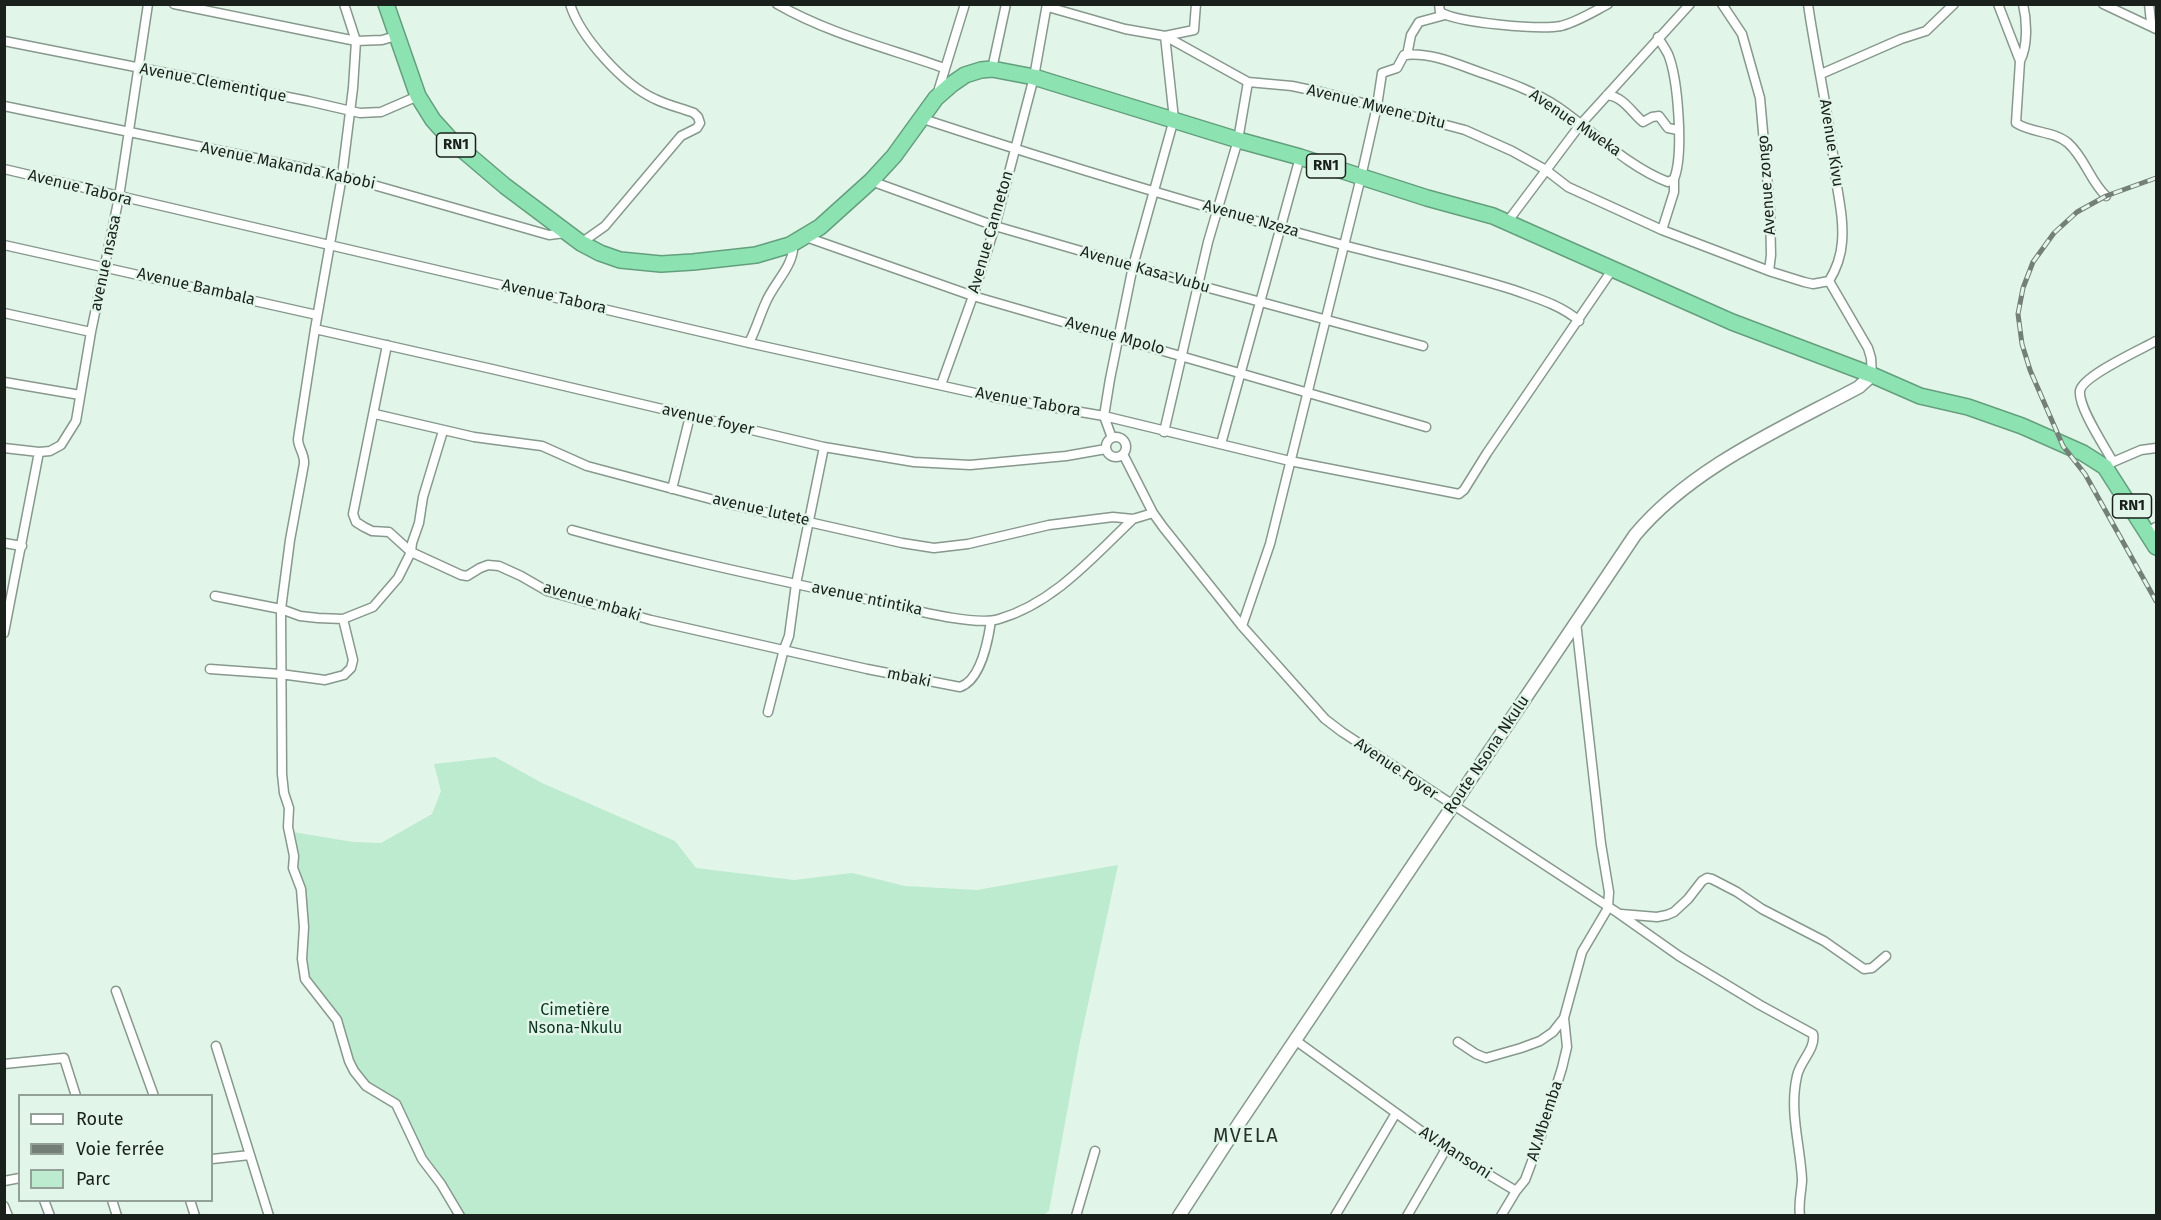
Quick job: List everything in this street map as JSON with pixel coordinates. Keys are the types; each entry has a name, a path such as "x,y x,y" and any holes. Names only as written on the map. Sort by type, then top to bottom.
{"highway":[{"name":"RN1","path":"389,5 396,36 418,96 433,120 452,141 505,186 581,243 620,260 661,264 756,255 790,245 806,237 871,181 894,156 936,98 965,75 992,69 1034,77 1508,221 1612,270 1732,322 1872,375 1920,396 1968,407 2022,426 2109,464 2152,530 2157,547"}],"street":[{"name":"avenue nsasa","path":"39,452 50,451 61,445 76,421 91,332 119,197 148,4"},
{"path":"174,4 356,41 382,40 396,36"},
{"path":"344,4 356,41 353,88 342,176 298,439 304,455 304,464 290,540 281,609 282,774 284,793 289,808 288,827 294,856 293,868 301,889 304,927 302,959 305,979 337,1020 354,1071 366,1086 396,1104 422,1158 460,1215"},
{"path":"570,4 573,15 588,38 630,83 654,99 694,113 700,123 697,128 681,136 605,226 581,243"},
{"path":"777,4 835,32 944,69"},
{"path":"936,98 965,4"},
{"path":"992,69 1006,4"},
{"path":"1047,6 1125,30 1165,36 1194,30 1196,4"},
{"path":"1439,4 1440,12 1445,15 1496,24 1527,26 1559,26 1608,4"},
{"path":"1508,221 1580,125 1690,4"},
{"name":"Avenue zongo","path":"1722,4 1742,34 1760,98 1770,210 1772,255 1769,271"},
{"name":"Avenue Kivu","path":"1808,4 1821,74 1842,222 1837,268 1829,281"},
{"path":"1821,74 1900,39 1926,31 1954,4"},
{"path":"1998,4 2019,61 2016,123 2068,143 2078,155 2098,189 2106,196"},
{"path":"2019,61 2024,52 2026,22 2023,4"},
{"path":"2103,4 2155,28"},
{"path":"2149,4 2151,22 2155,28"},
{"name":"Avenue Canneton","path":"941,385 973,296 1016,150 1034,77 1047,6"},
{"path":"1242,626 1270,544 1361,177 1382,73 1397,68 1404,55 1409,55 1411,35 1419,22 1445,15"},
{"path":"1164,432 1198,285 1238,140 1248,82 1165,36"},
{"path":"1104,416 1133,266 1174,119 1165,36"},
{"path":"1658,38 1668,54 1672,68 1678,130 1678,164 1670,180 1674,192 1662,230"},
{"name":"Avenue Clementique","path":"4,41 371,114 418,96"},
{"name":"Avenue Mweka","path":"1409,55 1443,59 1533,91 1629,160 1670,180"},
{"name":"Avenue Mwene Ditu","path":"1248,82 1292,86 1465,129 1546,170 1568,187 1662,230 1809,284 1829,281"},
{"path":"1607,95 1628,106 1643,122 1659,116 1668,128 1678,130"},
{"name":"Avenue Makanda Kabobi","path":"4,106 342,176 549,234 568,232"},
{"name":"Avenue Nzeza","path":"920,118 1016,150 1218,210 1486,281 1555,305 1579,321"},
{"path":"1221,444 1300,157"},
{"name":"Avenue Tabora","path":"4,169 749,343 993,397 1104,416 1290,461 1456,494 1464,490 1487,453 1579,321"},
{"name":"Avenue Kasa-Vubu","path":"871,181 994,226 1198,285 1423,346"},
{"name":"Avenue Mpolo","path":"806,237 973,296 1426,427"},
{"name":"Avenue Bambala","path":"4,245 317,315"},
{"path":"749,343 760,322 767,299 791,260 793,250 790,245"},
{"path":"1579,321 1612,270"},
{"path":"1829,281 1868,348 1872,375"},
{"path":"4,314 91,332"},
{"name":"avenue foyer","path":"315,329 824,447 914,462 970,465 1066,456 1106,449"},
{"path":"2157,341 2100,372 2082,385 2080,392 2084,408 2109,464 2142,450 2157,448"},
{"path":"375,414 387,345"},
{"name":"Route Nsona Nkulu","path":"1179,1215 1635,535 1650,517 1674,495 1706,471 1859,387 1872,375"},
{"path":"4,382 80,395"},
{"name":"avenue lutete","path":"375,414 443,430 542,446 586,466 733,505 902,543 934,548 952,547 1049,525 1113,517 1133,519 1153,513"},
{"name":"avenue mbaki","path":"375,414 353,514 356,522 364,527 372,531 389,532 411,552 461,575 467,576 488,565 499,566 547,591 651,620 784,649"},
{"path":"672,489 690,416"},
{"name":"Avenue Tabora","path":"1104,416 1112,438"},
{"path":"214,596 281,609 300,616 343,620 372,607 398,578 411,552 423,497 443,430"},
{"path":"1118,437 1124,441 1126,447 1123,454 1113,456 1106,449 1107,442 1112,438 1118,437"},
{"path":"768,712 789,636 807,520 824,447"},
{"path":"4,448 39,452 4,633"},
{"name":"Avenue Foyer","path":"1123,454 1153,513 1242,626 1325,719 1452,807 1618,913 1679,956 1813,1034 1814,1043 1797,1073 1795,1097 1794,1122 1802,1180 1800,1215"},
{"name":"avenue ntintika","path":"572,530 728,570 943,616 991,621 1001,619 1042,600 1080,571 1133,519"},
{"path":"4,543 22,546"},
{"path":"210,669 325,680 348,673 353,660 343,620"},
{"name":"mbaki","path":"784,649 867,669 960,687 968,685 977,672 989,638 991,621"},
{"path":"1458,1042 1486,1058 1540,1041 1553,1032 1564,1018 1582,952 1608,908 1609,892 1601,844 1576,622"},
{"path":"1618,913 1657,917 1667,915 1688,900 1702,881 1707,878 1737,892 1762,909 1824,941 1864,969 1872,968 1886,956"},
{"path":"116,991 154,1094"},
{"name":"AV.Mbemba","path":"1501,1215 1525,1180 1562,1068 1567,1047 1564,1018"},
{"name":"AV.Mansoni","path":"1295,1040 1446,1149 1516,1191"},
{"path":"216,1046 269,1215"},
{"path":"4,1064 64,1058 76,1094"},
{"path":"1335,1215 1396,1113"},
{"path":"1407,1215 1446,1149"},
{"path":"1076,1215 1095,1151"},
{"path":"213,1159 250,1155"},
{"path":"4,1206 8,1215"}],"green space":[{"name":"Cimetière Nsona-Nkulu","path":"495,757 542,783 675,841 696,868 794,880 852,873 905,886 977,890 1118,865 1079,1046 1049,1211 1043,1216 463,1215 421,1148 398,1102 357,1073 350,1057 346,1037 307,979 293,832 353,842 381,843 432,814 441,791 434,764"}],"railway":[{"path":"2156,178 2106,196 2077,212 2054,233 2033,262 2023,288 2018,314 2022,344 2030,370 2063,446 2085,474 2156,601"}],"district":[{"name":"MVELA","path":"1246,1136"}]}
